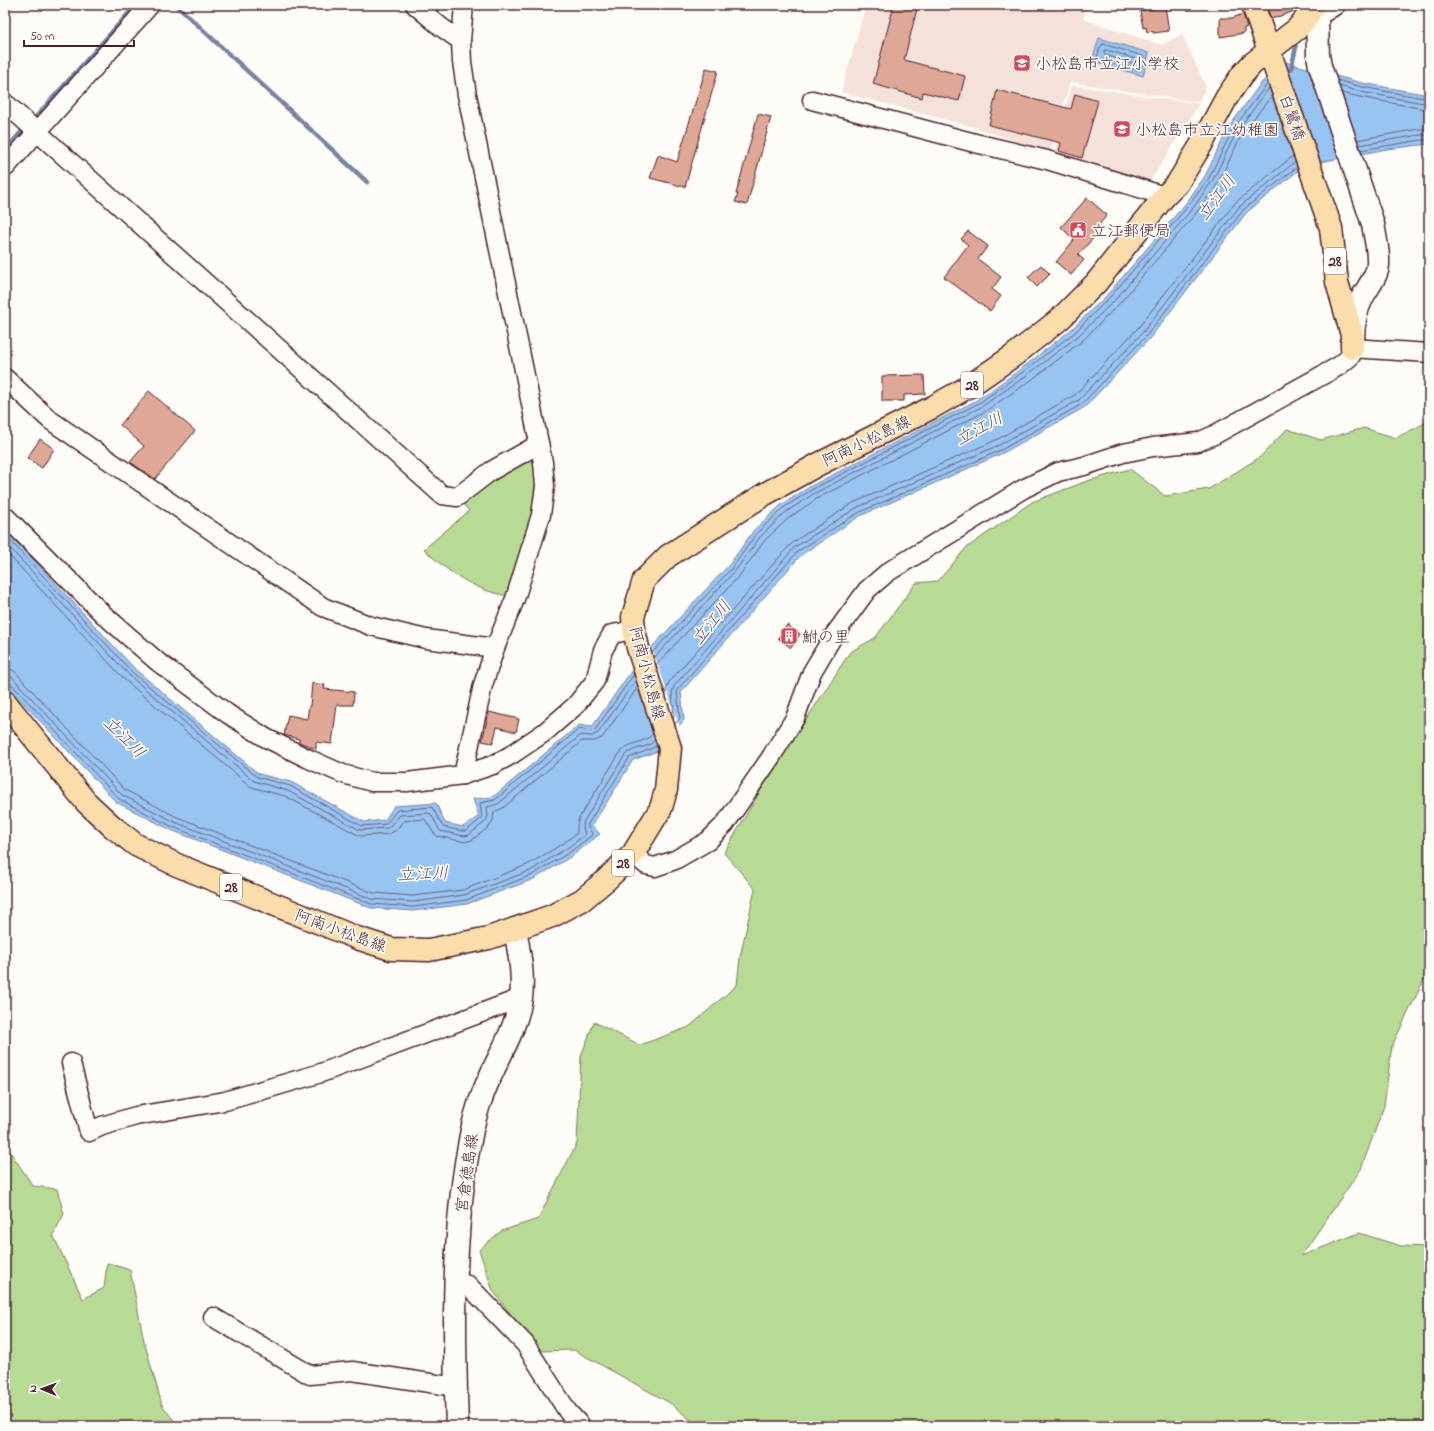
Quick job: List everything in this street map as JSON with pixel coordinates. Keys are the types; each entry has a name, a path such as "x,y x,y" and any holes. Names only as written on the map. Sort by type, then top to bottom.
{"main road":[{"name":"28","path":"1253,5 1272,58"},
{"name":"阿南小松島線","path":"5,702 86,802 113,827 136,845 177,865 357,938 391,949 429,950 478,941 552,916 582,900 606,880 633,854 661,808 666,790 670,748 636,639 633,616 644,580 668,556 765,494 817,465 968,388 1014,356 1060,319 1096,283 1164,197 1177,184 1201,145 1227,97 1242,75 1252,64 1272,58 1313,13"},
{"path":"1313,13 1320,66 1373,224 1377,244 1378,266 1356,311 1352,348"},
{"name":"白鷺橋","path":"1272,58 1331,228 1337,282 1352,335 1352,348"},
{"name":"宮倉徳島線","path":"457,1426 456,1283 463,1183 474,1120 484,1091 517,1017 521,998 522,980 515,929"}],"street":[{"path":"5,168 150,5"},
{"path":"416,5 441,27 461,41"},
{"path":"463,775 483,685 495,648 515,599 541,515 545,486 543,462 467,95 462,62 461,41 464,5"},
{"path":"1313,13 1336,5"},
{"path":"812,100 975,143 1047,160 1156,193 1164,197"},
{"path":"5,103 442,495 457,497 491,471 539,444"},
{"path":"633,854 646,864 654,866 675,860 708,841 725,824 771,757 795,718 812,672 832,638 867,590 888,572 1023,489 1058,472 1084,466 1123,453 1153,447 1198,442 1214,435 1339,366 1351,356 1352,348 1429,353"},
{"path":"5,378 50,420 323,607 378,628 426,639 495,648"},
{"path":"5,516 103,614 158,662 228,714 266,738 308,759 343,774 372,782 407,782 463,775 493,765 511,755 545,732 574,706 595,681 603,650 612,634 636,639"},
{"path":"70,1064 89,1132 102,1126 136,1116 225,1101 321,1073 521,998"},
{"path":"456,1283 468,1285 525,1344 568,1412 581,1426"},
{"path":"213,1317 310,1375 352,1371 456,1387"}],"shaded area":[{"name":"小松島市立江小学校","path":"866,5 1087,5 1083,19 1161,45 1182,34 1206,87 1198,102 1070,82 1050,153 977,128 841,92"},
{"name":"小松島市立江幼稚園","path":"1071,85 1199,104 1149,183 1054,154"}],"green space":[{"path":"1429,421 1429,969 1392,1046 1384,1106 1361,1169 1301,1256 1359,1233 1401,1246 1429,1247 1429,1426 698,1426 670,1403 574,1350 539,1351 493,1291 479,1250 501,1231 538,1219 577,1143 581,1056 594,1022 640,1045 689,1027 737,985 740,957 755,889 724,853 762,788 850,652 875,638 916,583 938,581 966,548 1032,502 1087,481 1130,469 1165,496 1209,489 1260,457 1287,429 1321,440 1364,428 1396,438"},
{"path":"536,454 539,496 510,596 486,590 463,580 442,565 424,549 469,511 461,501 492,476"},
{"path":"5,1144 33,1186 57,1189 64,1214 53,1235 83,1299 104,1288 107,1263 130,1270 144,1341 162,1405 178,1426 5,1426"}],"water":[{"path":"1099,38 1149,53 1143,76 1092,61"},
{"name":"立江川","path":"1285,62 1362,83 1429,95 1429,144 1387,149 1305,165 1247,212 1150,338 1085,407 1003,453 860,516 801,555 681,692 684,720 658,751 633,760 592,826 600,834 572,856 534,879 467,904 413,911 371,908 171,830 116,802 12,691 5,681 5,529 136,670 259,774 291,782 364,822 385,820 394,806 436,803 445,823 463,827 479,816 473,799 493,797 579,725 592,727 637,663 729,565 754,530 781,505 811,486 977,400 1021,369 1072,329 1107,295 1186,203 1205,176 1229,127 1261,83"}],"pier":[{"path":"651,645 680,727 660,751 656,734 632,667"}],"building":[{"path":"894,5 918,5 904,60 965,76 959,101 923,92 922,98 873,84"},
{"path":"1273,5 1300,5 1295,11 1271,19 1267,7"},
{"path":"1165,6 1169,31 1153,33 1153,31 1147,32 1146,27 1143,28 1140,11"},
{"path":"1243,14 1247,27 1244,28 1244,33 1220,37 1220,18 1232,18"},
{"path":"706,68 718,71 685,187 650,178 658,155 677,162"},
{"path":"997,90 1071,109 1075,94 1098,101 1082,158 1059,151 1061,143 989,125"},
{"path":"758,114 771,117 747,205 735,202"},
{"path":"1087,198 1107,215 1094,231 1097,234 1078,255 1084,260 1071,275 1056,262 1074,240 1061,227"},
{"path":"968,231 988,246 978,259 1001,277 992,289 1001,296 990,311 944,277 968,245 961,239"},
{"path":"1041,265 1050,274 1037,287 1028,277"},
{"path":"924,375 925,394 904,395 904,401 882,401 882,376"},
{"path":"149,391 195,431 155,479 130,462 144,446 120,425"},
{"path":"40,439 54,449 42,468 27,458"},
{"name":"鮒の里","path":"787,625 800,634 791,648 778,638"},
{"path":"312,683 325,685 324,689 354,692 353,705 337,705 332,744 316,742 316,749 299,742 299,739 284,735 288,715 307,719"},
{"path":"489,712 519,719 516,732 497,727 493,743 482,741"}],"waterway":[{"path":"35,118 136,5"},
{"path":"176,5 367,182"},
{"path":"1291,69 1296,47"},
{"path":"5,151 22,131"}],"place":[{"name":"小松島市立江小学校","path":"1022,63"},
{"name":"小松島市立江幼稚園","path":"1122,129"},
{"name":"立江郵便局","path":"1078,230"},
{"name":"鮒の里","path":"789,636"}]}
